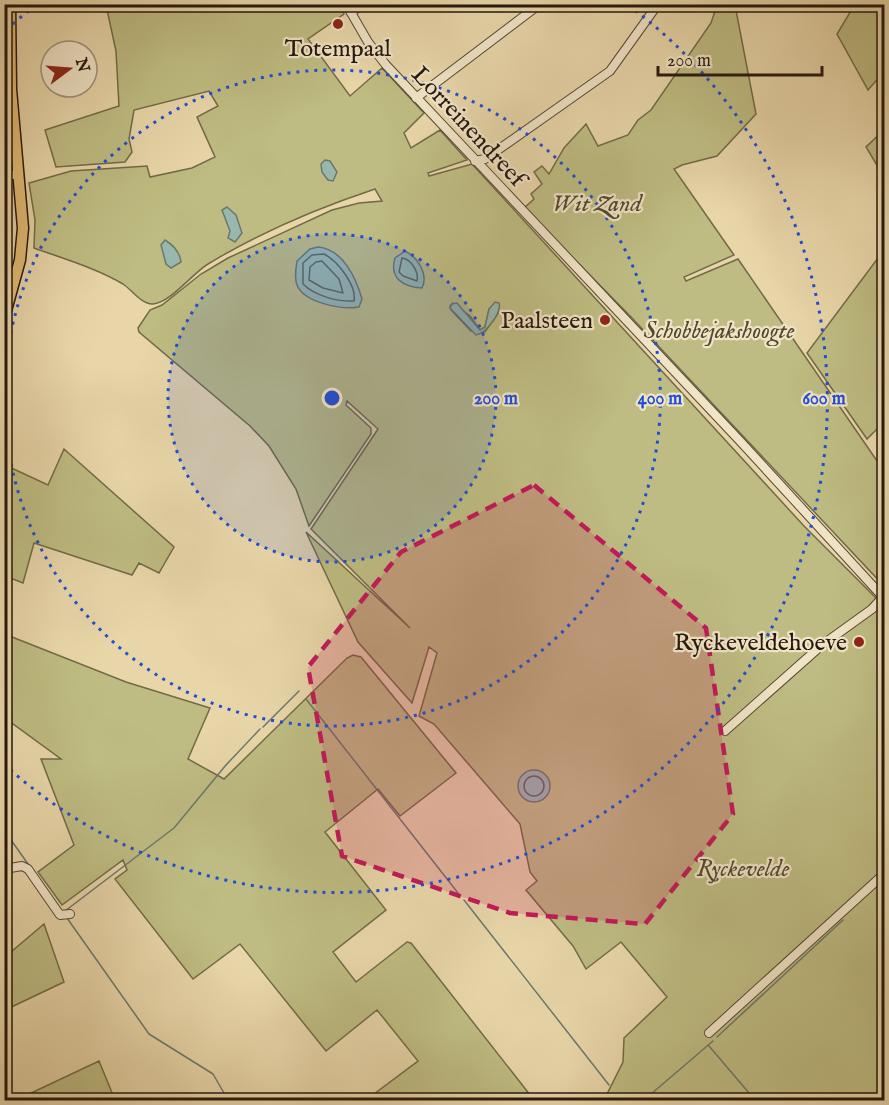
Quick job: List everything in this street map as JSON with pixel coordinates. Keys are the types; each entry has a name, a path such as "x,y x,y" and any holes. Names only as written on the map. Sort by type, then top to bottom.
{"main road":[{"path":"4,318 23,239 11,89 10,4"}],"street":[{"name":"Lorreinendreef","path":"346,4 368,42 417,98 883,597 783,679 725,731"},
{"path":"351,14 362,4"},
{"path":"417,98 540,4"},
{"path":"475,161 484,159 610,72 658,4"},
{"path":"4,176 19,174"},
{"path":"4,868 22,866 28,869 60,915 70,914"},
{"path":"709,1033 885,874"}],"highlighted area":[{"path":"534,485 706,628 733,814 645,924 510,913 342,856 308,667 401,552"}],"green space":[{"path":"855,4 884,5 884,72 868,90 837,34"},
{"name":"Ryckevelde","path":"106,5 339,5 344,14 308,39 350,96 382,68 424,113 404,133 411,148 440,130 467,160 428,173 429,176 472,164 804,526 884,606 884,1100 604,1100 623,1062 624,1038 667,997 621,942 586,969 573,946 526,890 537,881 530,872 520,824 434,724 419,716 437,653 429,647 412,703 358,642 306,532 410,628 311,529 378,429 347,401 346,405 371,428 371,434 309,526 296,489 269,446 250,426 139,332 138,328 150,310 162,305 201,274 228,258 332,210 359,203 382,201 375,189 289,222 208,264 167,299 153,304 145,302 123,284 102,273 34,248 35,220 29,183 71,171 147,166 150,177 192,168 215,157 197,117 218,106 209,91 134,110 129,139 132,152 125,162 56,167 45,130 119,106 116,51","holes":["453,303 470,316 480,330 485,327 489,309 499,312 485,332 471,331 451,310 450,306"]},
{"name":"Wit Zand","path":"717,5 735,5 756,114 717,156 674,169 734,255 684,277 686,281 738,259 884,471 884,586 632,318 524,208 534,199 531,194 542,184 534,172 542,166 549,174 564,148 586,124 598,146 628,135 638,120 651,110 711,23"},
{"path":"884,130 884,177 866,147"},
{"path":"884,250 884,422 867,439 807,353"},
{"path":"64,449 174,547 159,573 139,563 132,575 34,543 23,583 5,576 5,465 48,485"},
{"path":"12,637 126,682 210,708 188,759 224,779 347,658 353,655 361,657 456,773 400,816 378,789 325,832 386,910 333,952 356,982 407,942 411,943 534,1100 366,1100 418,1061 377,1010 326,1051 240,944 193,979 115,879 127,870 123,860 62,905 38,872 74,845 41,759 61,759 5,718 5,645"},
{"path":"44,924 64,982 5,1010 5,957"},
{"path":"99,1061 115,1100 5,1100 5,1097 27,1095"}],"water":[{"path":"325,160 330,161 337,172 333,181 328,180 322,172 321,164"},
{"path":"227,207 236,215 242,233 235,242 228,238 230,231 222,210"},
{"path":"165,240 176,250 181,262 171,268 166,264 161,245"},
{"path":"318,247 335,253 347,266 362,299 359,307 325,304 315,301 301,291 296,279 297,261 310,249"},
{"path":"405,251 421,266 424,277 422,288 409,286 396,276 395,258"},
{"path":"495,302 499,303 496,317 484,331 476,335 450,308 452,304 457,303 480,330 485,327 489,309"},
{"path":"534,770 545,775 550,786 545,797 534,802 523,797 518,786 523,775"}],"waterway":[{"path":"263,727 299,691"},
{"path":"306,699 458,893"},
{"path":"65,911 174,828 226,765 260,729"},
{"path":"4,830 28,864"},
{"path":"47,890 58,906"},
{"path":"464,900 609,1085"},
{"path":"67,918 149,1034 213,1074 228,1100"},
{"path":"717,1037 843,920"},
{"path":"644,1100 713,1041"},
{"path":"709,1046 749,1093"}],"place":[{"name":"Totempaal","path":"338,24"},
{"name":"Paalsteen","path":"605,320"},
{"name":"Ryckeveldehoeve","path":"859,642"}],"park label":[{"name":"Schobbejakshoogte","path":"719,330"}]}
